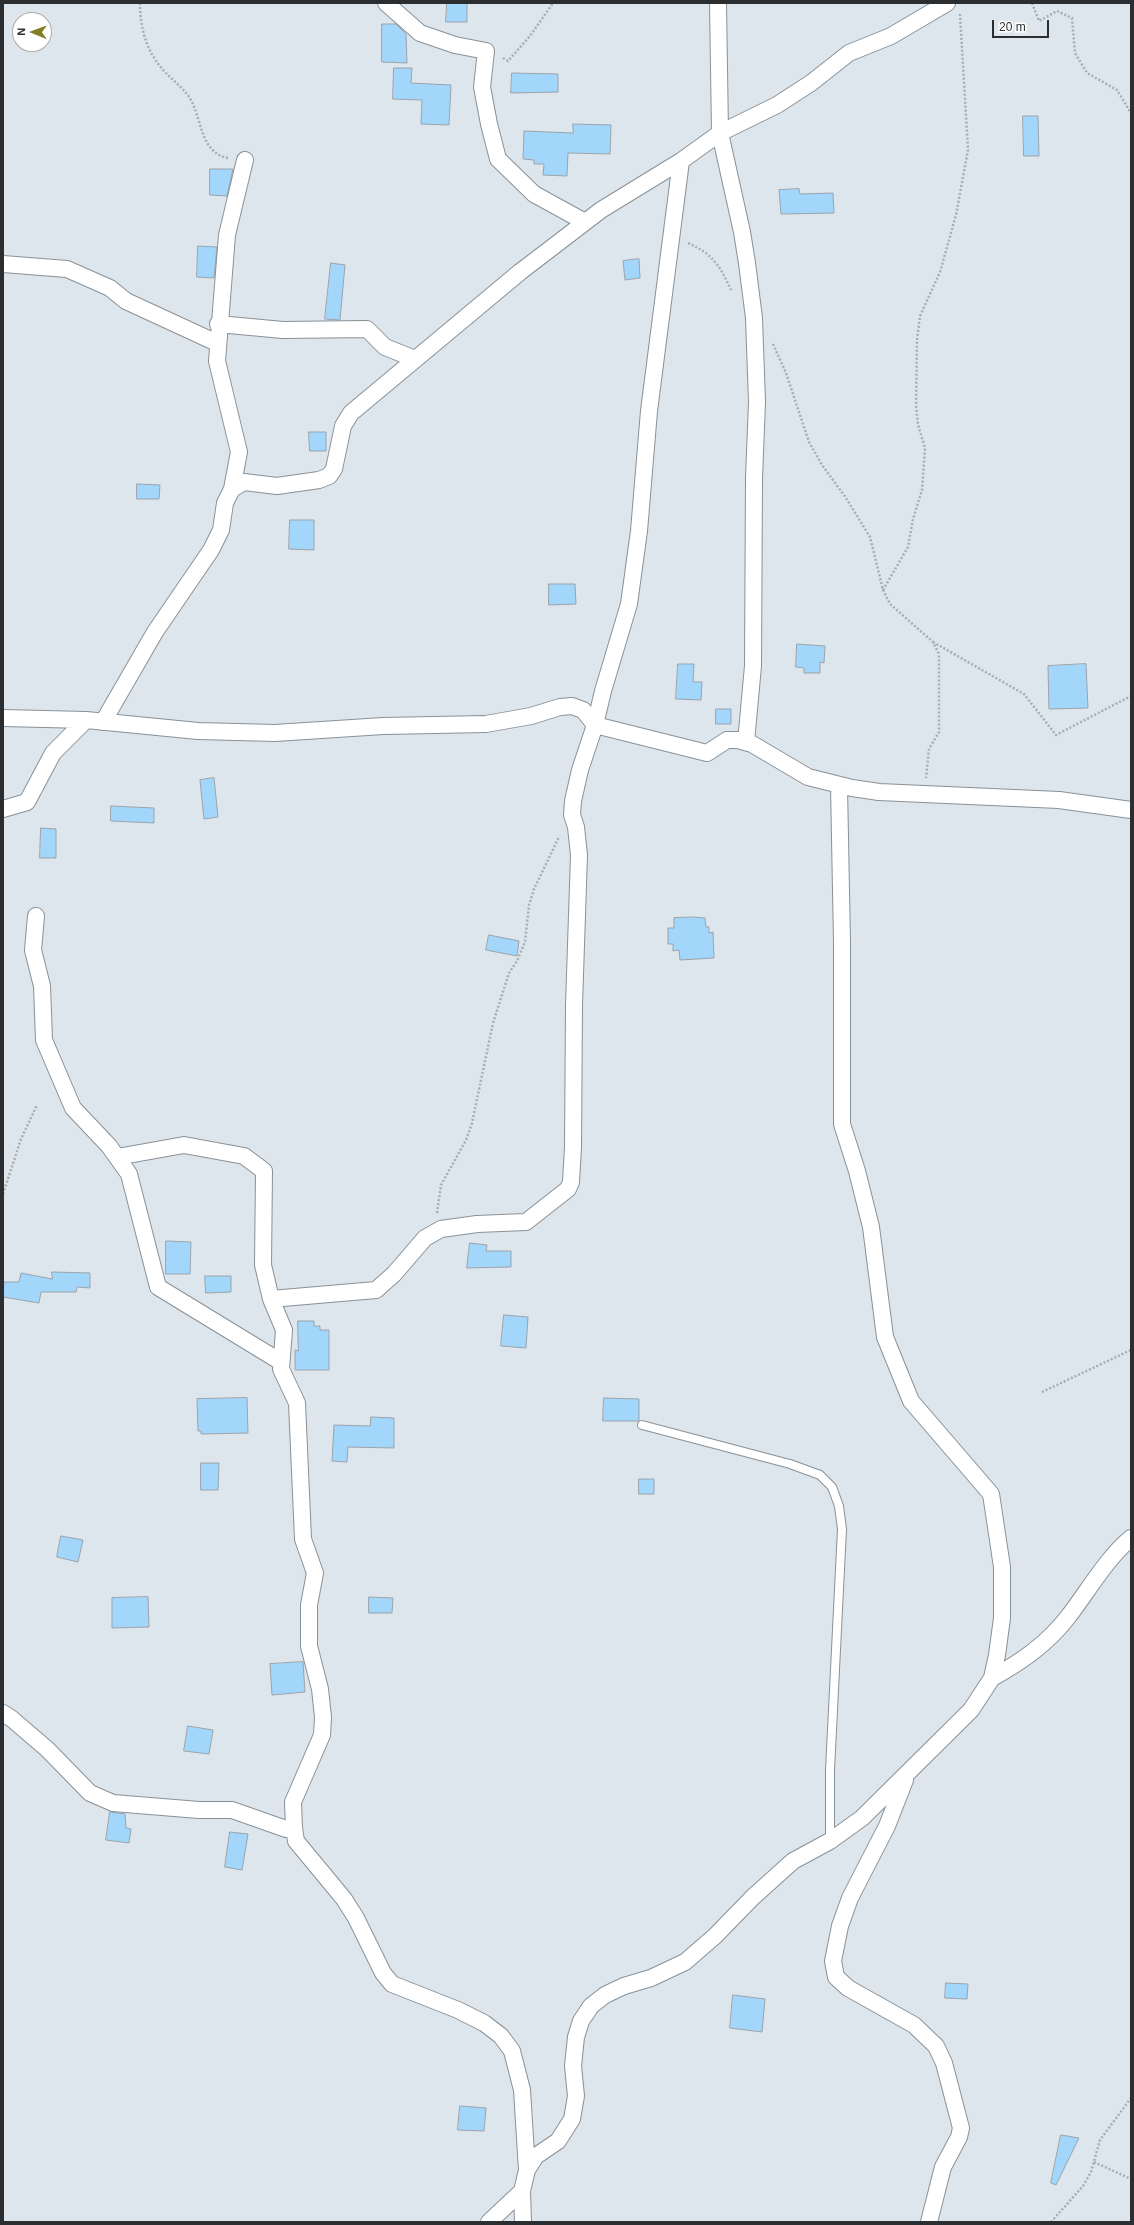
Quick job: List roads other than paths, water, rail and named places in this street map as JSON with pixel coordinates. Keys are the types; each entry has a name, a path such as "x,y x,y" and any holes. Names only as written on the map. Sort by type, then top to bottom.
{"street":[{"path":"386,3 420,33 455,45 486,51 482,87 498,159 534,194 585,222"},
{"path":"718,3 720,133 742,232 754,318 757,402 754,478 753,666 746,742"},
{"path":"232,489 244,482 277,486 319,480 328,476 334,469 343,426 351,413 520,272 585,222 601,210 680,161 720,133 778,106 811,83 849,53 891,36 953,6"},
{"path":"103,722 155,632 211,550 221,530 225,503 232,489 239,452 217,361 218,324 227,235 245,160"},
{"path":"271,1299 376,1290 394,1274 426,1238 441,1229 477,1224 526,1222 560,1197 568,1189 571,1182 579,855 576,827 572,815 580,770 595,725 603,691 629,604 642,503 649,411 672,236 680,161"},
{"path":"3,264 67,269 110,288 126,301 218,343"},
{"path":"218,324 283,330 367,329 385,346 416,359"},
{"path":"3,718 86,720 198,731 275,733 383,726 486,724 507,722 572,706 583,710 595,725 707,753 727,740 746,742 808,777 839,786 879,792 1039,798 1089,803 1131,810"},
{"path":"3,809 27,802 53,753 86,720"},
{"path":"527,2170 536,2156 558,2141 572,2119 576,2096 573,2066 576,2037 581,2021 591,2006 605,1995 624,1986 651,1978 685,1962 715,1936 752,1897 793,1861 830,1841 862,1818 971,1710 992,1678 1002,1618 1002,1567 991,1494 911,1401 885,1337 871,1227 857,1171 842,1124 842,942 839,786"},
{"path":"36,916 33,950 42,986 44,1040 73,1108 109,1146 129,1174 158,1287 281,1362"},
{"path":"117,1157 184,1145 244,1156 264,1171 262,1265 271,1299 284,1330 281,1369 296,1402 303,1539 315,1573 309,1605 309,1646 320,1689 323,1717 322,1736 293,1802 296,1841 348,1905 383,1973 392,1984 458,2010 484,2023 500,2036 512,2051 522,2090 527,2170 522,2191 523,2222"},
{"path":"992,1678 1014,1666 1049,1638 1115,1554 1131,1538"},
{"path":"3,1713 47,1749 90,1793 114,1804 199,1810 232,1810 286,1829 294,1828"},
{"path":"907,1773 887,1826 850,1898 840,1926 833,1961 836,1977 848,1988 914,2025 936,2046 944,2063 961,2128 959,2137 943,2167 929,2222"},
{"path":"489,2222 522,2191"}],"lane":[{"path":"642,1425 790,1464 820,1475 832,1487 838,1506 842,1529 830,1770 830,1841"}]}
